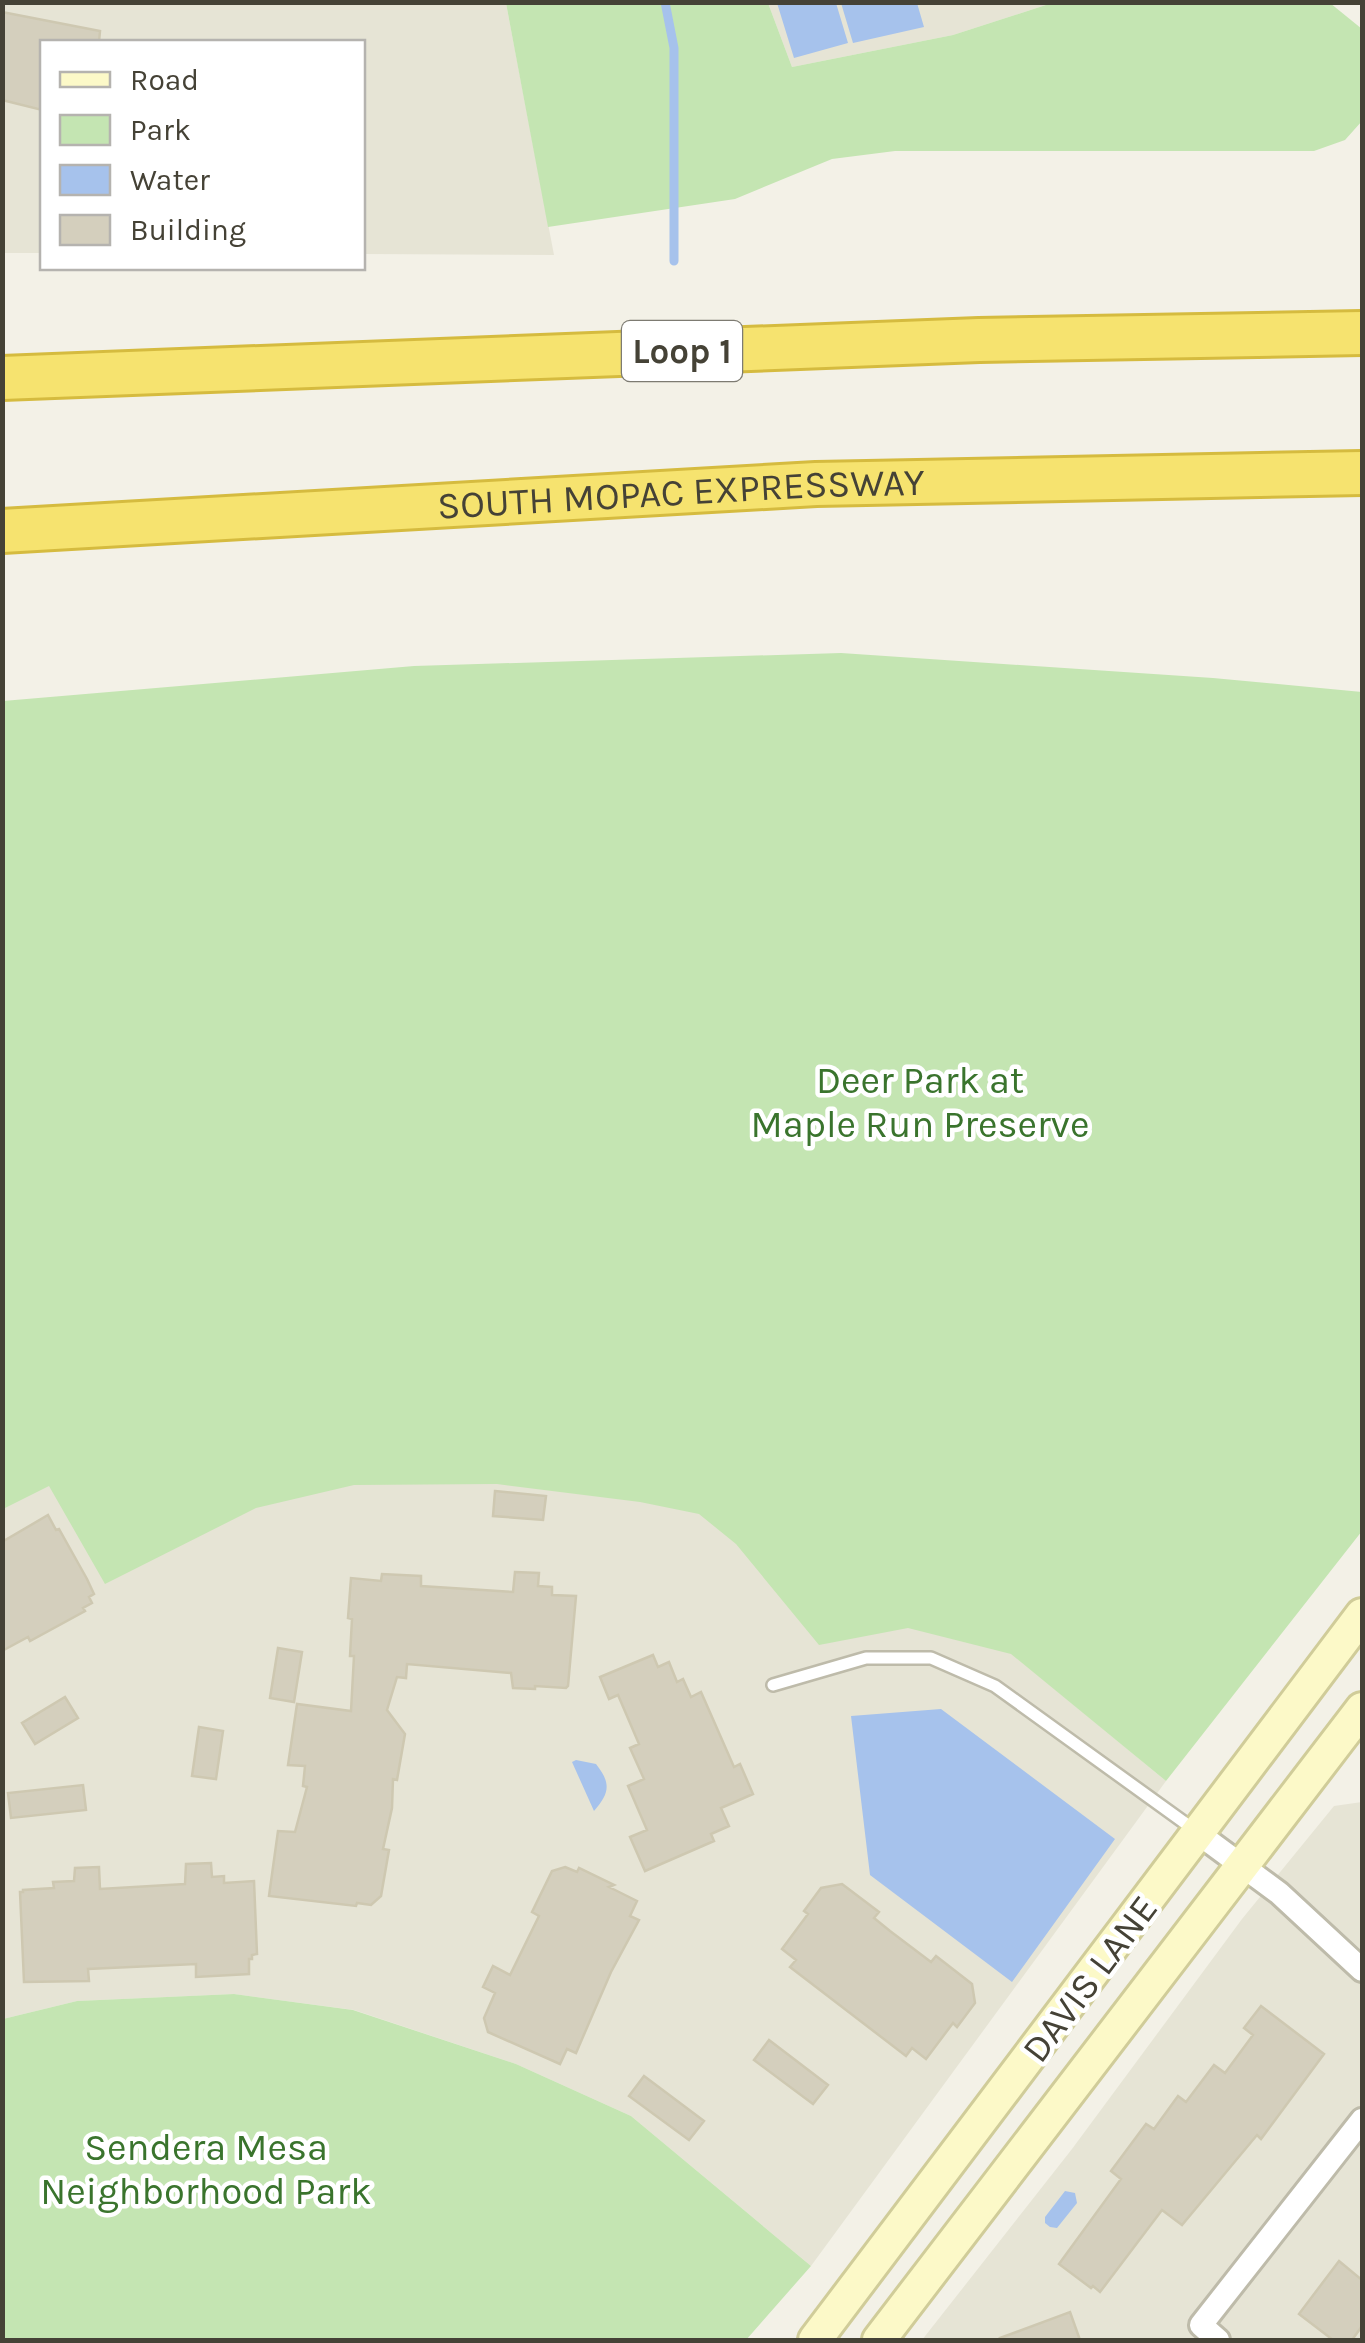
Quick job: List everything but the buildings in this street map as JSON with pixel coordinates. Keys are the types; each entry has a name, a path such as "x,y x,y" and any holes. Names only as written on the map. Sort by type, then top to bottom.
{"highway":[{"name":"Loop 1","path":"2,378 978,340 1362,333"},
{"name":"SOUTH MOPAC EXPRESSWAY","path":"2,531 816,484 1362,473"}],"main road":[{"name":"DAVIS LANE","path":"815,2340 1362,1615"},
{"name":"DAVIS LANE","path":"879,2340 1362,1709"}],"street":[{"path":"1200,1834 1279,1893 1362,1970"},
{"path":"1210,2333 1362,2120"}],"lane":[{"path":"773,1686 866,1658 931,1658 995,1686 1200,1834"}],"shaded area":[{"path":"3,3 506,3 554,255 365,254 365,40 40,40 40,253 3,253"},
{"path":"768,3 1052,3 953,35 792,67"},
{"path":"277,1458 666,1473 1012,1654 1166,1781 811,2266 631,2116 516,2064 354,2010 234,1994 77,2001 3,2019 2,1491"},
{"path":"1362,1802 1362,2340 922,2340 1072,2149 1242,1919 1334,1806"}],"green space":[{"path":"506,3 768,3 792,67 953,35 1052,3 1330,3 1362,29 1362,121 1345,140 1314,151 895,151 832,159 735,199 548,227"},
{"name":"Deer Park at Maple Run Preserve","path":"841,653 1362,692 1362,1531 1166,1781 1011,1654 908,1628 819,1645 736,1544 699,1514 640,1502 497,1484 354,1485 256,1508 105,1584 49,1486 3,1509 3,701 414,666"},
{"name":"Sendera Mesa Neighborhood Park","path":"234,1994 353,2010 516,2064 631,2116 811,2266 746,2340 3,2340 3,2019 77,2001"}],"water":[{"path":"777,3 836,3 848,43 794,58"},
{"path":"841,3 917,3 924,27 853,43"},
{"path":"941,1709 1115,1839 1012,1982 870,1875 851,1716"},
{"path":"572,1762 596,1764 604,1777 606,1793 594,1811"},
{"path":"1065,2191 1075,2193 1077,2203 1057,2228 1050,2227 1045,2217"}],"waterway":[{"path":"665,2 674,48 674,261"}]}
